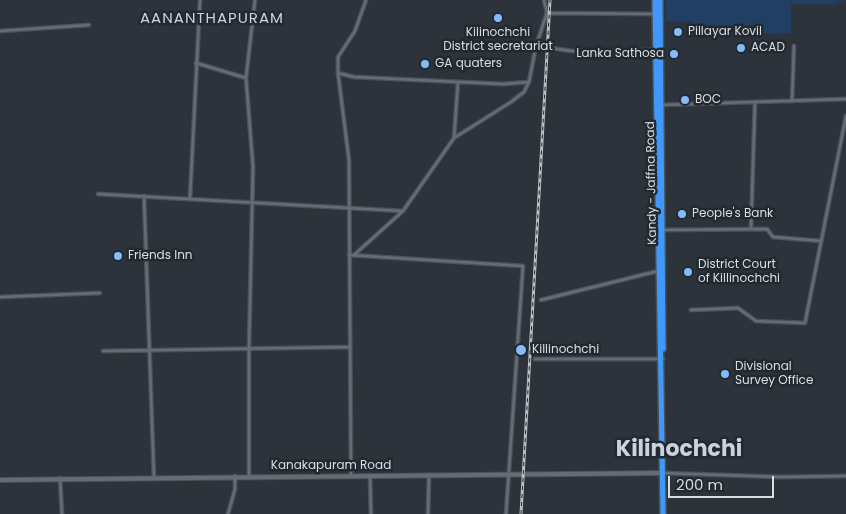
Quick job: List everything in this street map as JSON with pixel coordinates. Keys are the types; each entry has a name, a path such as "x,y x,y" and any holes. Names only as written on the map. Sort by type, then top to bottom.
{"highway":[{"name":"Kandy - Jaffna Road","path":"655,0 658,14 663,514"},
{"name":"Kandy - Jaffna Road","path":"658,105 656,50 660,0"},
{"name":"Kandy - Jaffna Road","path":"660,230 658,271 661,361"}],"street":[{"path":"190,198 200,0"},
{"path":"250,476 249,349 253,167 246,78 255,0"},
{"path":"351,475 349,160 338,73 338,57 355,31 366,0"},
{"path":"354,255 403,211 454,138 524,92 529,82 536,46 547,13 544,0"},
{"path":"547,13 658,14"},
{"path":"0,31 89,26"},
{"path":"536,46 572,51 656,50"},
{"path":"792,100 794,46"},
{"path":"196,63 246,78"},
{"path":"338,73 354,77 458,82 503,84 529,82"},
{"path":"454,138 458,82"},
{"path":"658,105 846,98"},
{"path":"751,228 755,102"},
{"path":"691,310 738,308 756,321 805,323 846,116"},
{"path":"98,194 253,201 349,209 403,211"},
{"path":"144,196 154,478"},
{"path":"660,230 767,229 773,237 821,241"},
{"path":"349,255 523,266 506,514"},
{"path":"541,300 658,271"},
{"path":"0,297 100,293"},
{"path":"103,351 350,347"},
{"path":"535,359 661,361"},
{"path":"662,473 846,476"},
{"name":"Kanakapuram Road","path":"0,480 235,476 508,476 662,473"},
{"path":"370,475 370,514"},
{"path":"228,514 235,476"},
{"path":"428,514 429,476"},
{"path":"60,478 62,514"}],"shaded area":[{"path":"666,0 845,0 835,4 791,4 791,33 693,35 691,21 666,21"}],"railway":[{"path":"521,514 550,0"}],"place":[{"name":"Kilinochchi District secretariat","path":"498,18"},
{"name":"Pillayar Kovil","path":"678,32"},
{"name":"ACAD","path":"741,48"},
{"name":"Lanka Sathosa","path":"674,54"},
{"name":"GA quaters","path":"425,64"},
{"name":"BOC","path":"685,100"},
{"name":"People's Bank","path":"682,214"},
{"name":"Friends Inn","path":"118,256"},
{"name":"District Court of Killinochchi","path":"688,272"},
{"name":"Killinochchi","path":"521,350"},
{"name":"Divisional Survey Office","path":"725,374"}],"district":[{"name":"AANANTHAPURAM","path":"212,19"},
{"name":"Kilinochchi","path":"679,450"}]}
